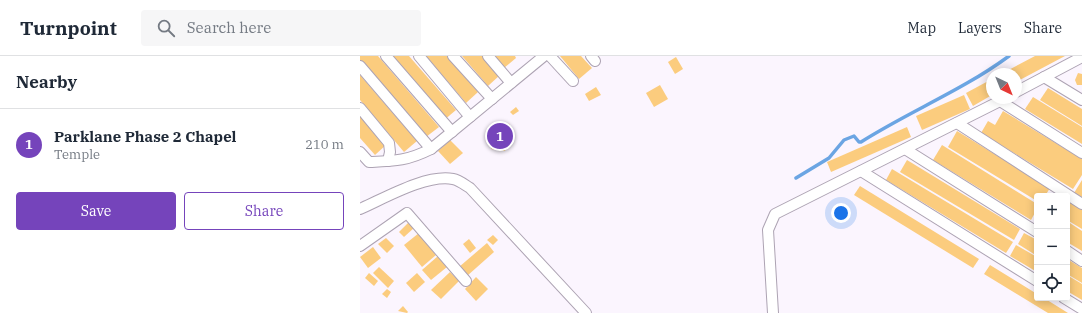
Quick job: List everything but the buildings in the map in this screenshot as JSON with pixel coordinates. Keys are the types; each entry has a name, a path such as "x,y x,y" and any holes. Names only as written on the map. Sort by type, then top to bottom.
{"street":[{"path":"386,56 452,132"},
{"path":"419,56 470,117"},
{"path":"453,56 492,99"},
{"path":"488,56 511,83"},
{"path":"360,152 369,162 388,162 412,159 431,149 544,56"},
{"path":"550,56 573,81"},
{"path":"1022,89 1082,57"},
{"path":"360,66 431,149"},
{"path":"1044,77 1082,100"},
{"path":"773,313 768,230 775,214 995,104"},
{"path":"1009,104 1082,153"},
{"path":"360,108 389,143 390,152 388,162"},
{"path":"957,123 1082,204"},
{"path":"904,149 1034,230"},
{"path":"861,171 1034,279"},
{"path":"360,209 438,178 455,179 470,188 586,313"},
{"path":"360,246 407,213 466,281"},
{"path":"1070,253 1082,261"},
{"path":"1069,301 1082,309"}],"waterway":[{"path":"796,178 829,158 844,140 854,136 859,142 861,142 898,120 955,90 1009,56"}],"place":[{"name":"Parklane Phase 2 Chapel","path":"500,136"}]}
